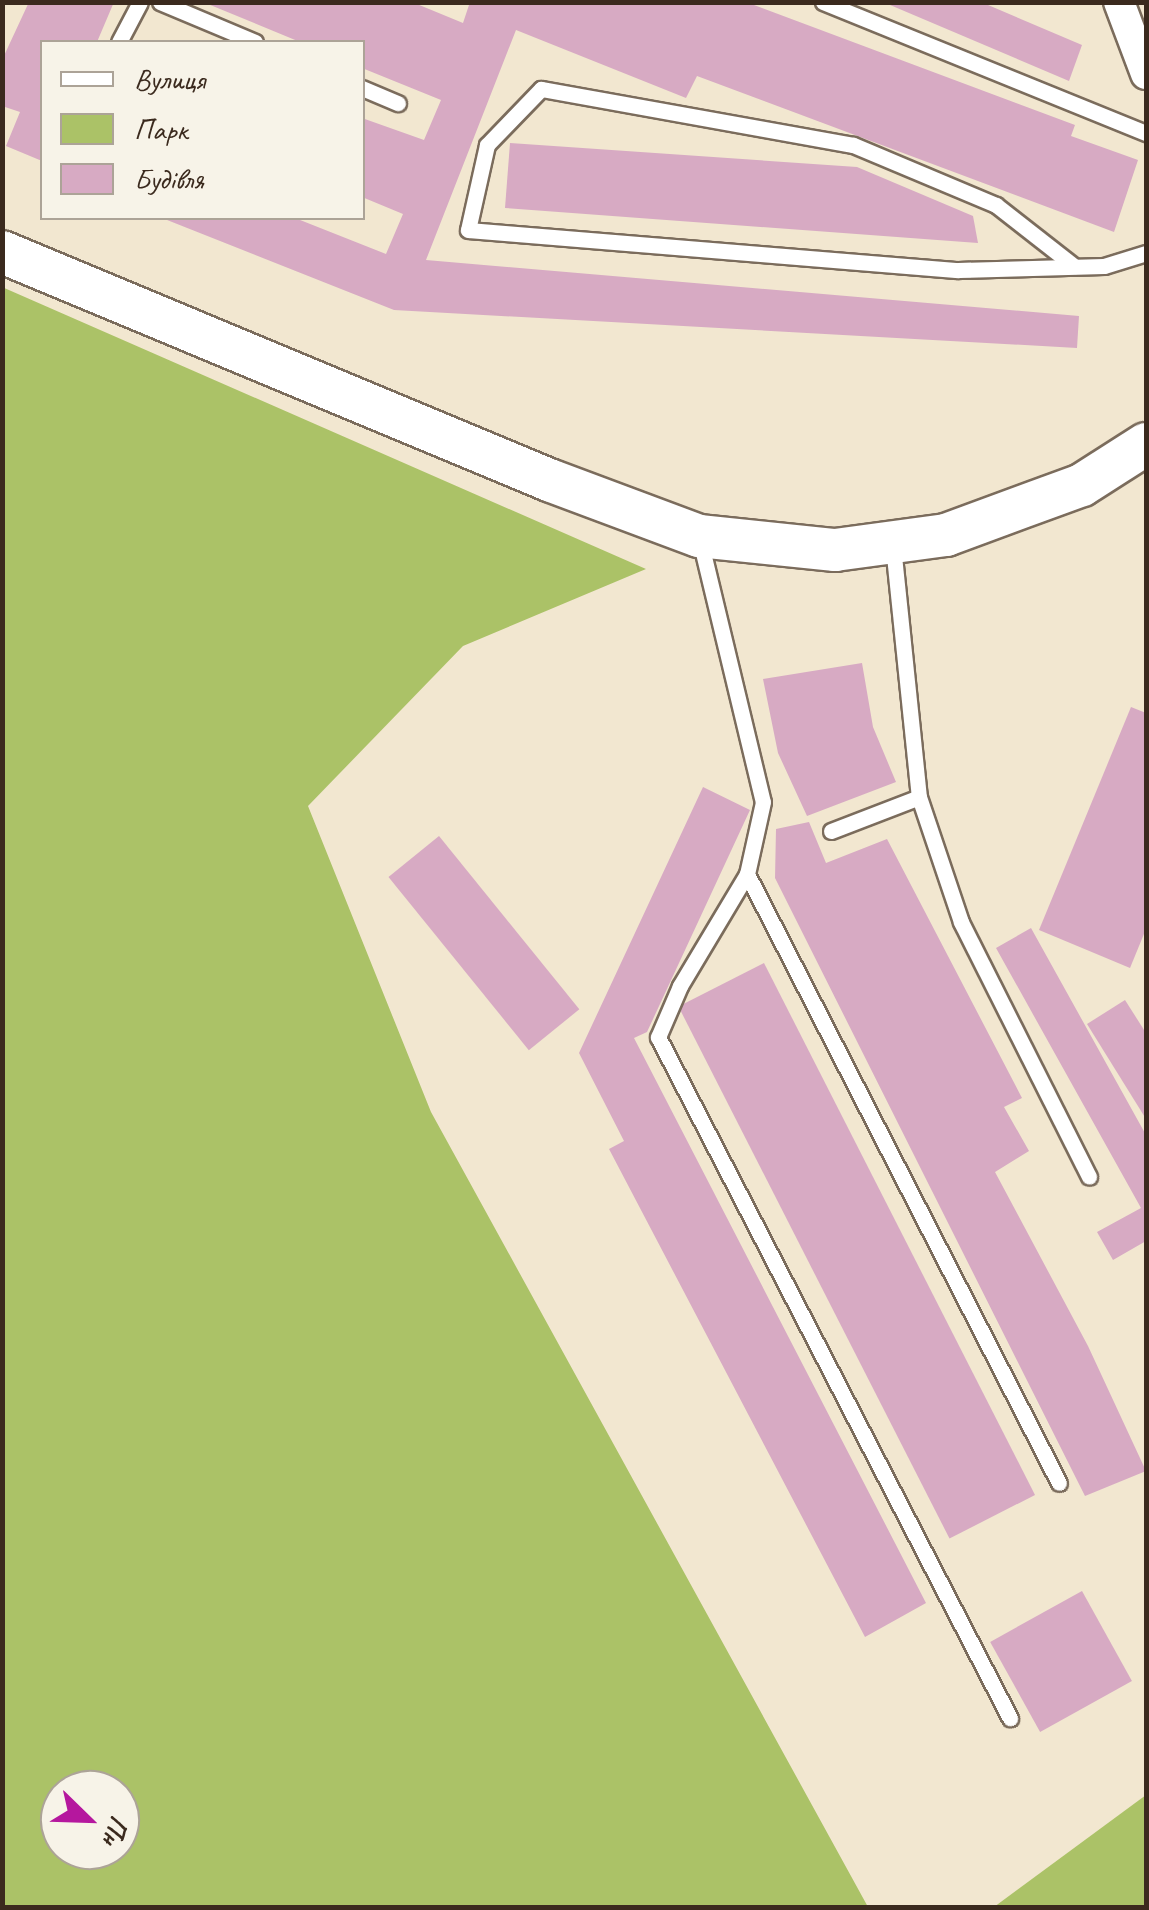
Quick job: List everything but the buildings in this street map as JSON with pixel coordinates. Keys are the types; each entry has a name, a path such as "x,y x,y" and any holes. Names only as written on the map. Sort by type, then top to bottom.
{"street":[{"path":"1119,2 1146,74"},
{"path":"2,252 549,480 699,536 836,550 946,535 1082,485 1146,444"}],"lane":[{"path":"120,40 140,2"},
{"path":"160,2 251,40"},
{"path":"823,2 1146,133"},
{"path":"365,89 398,102"},
{"path":"1074,266 996,205 853,145 541,89 487,145 468,230 958,270 1104,266 1146,253"},
{"path":"699,536 763,802 747,874 680,986 658,1037 1010,1718"},
{"path":"892,542 919,797 961,922 1088,1177"},
{"path":"832,831 919,797"},
{"path":"747,874 1059,1483"}],"green space":[{"path":"2,287 646,569 463,646 308,806 431,1112 868,1907 3,1907"},
{"path":"1146,1795 1146,1907 994,1907"}]}
